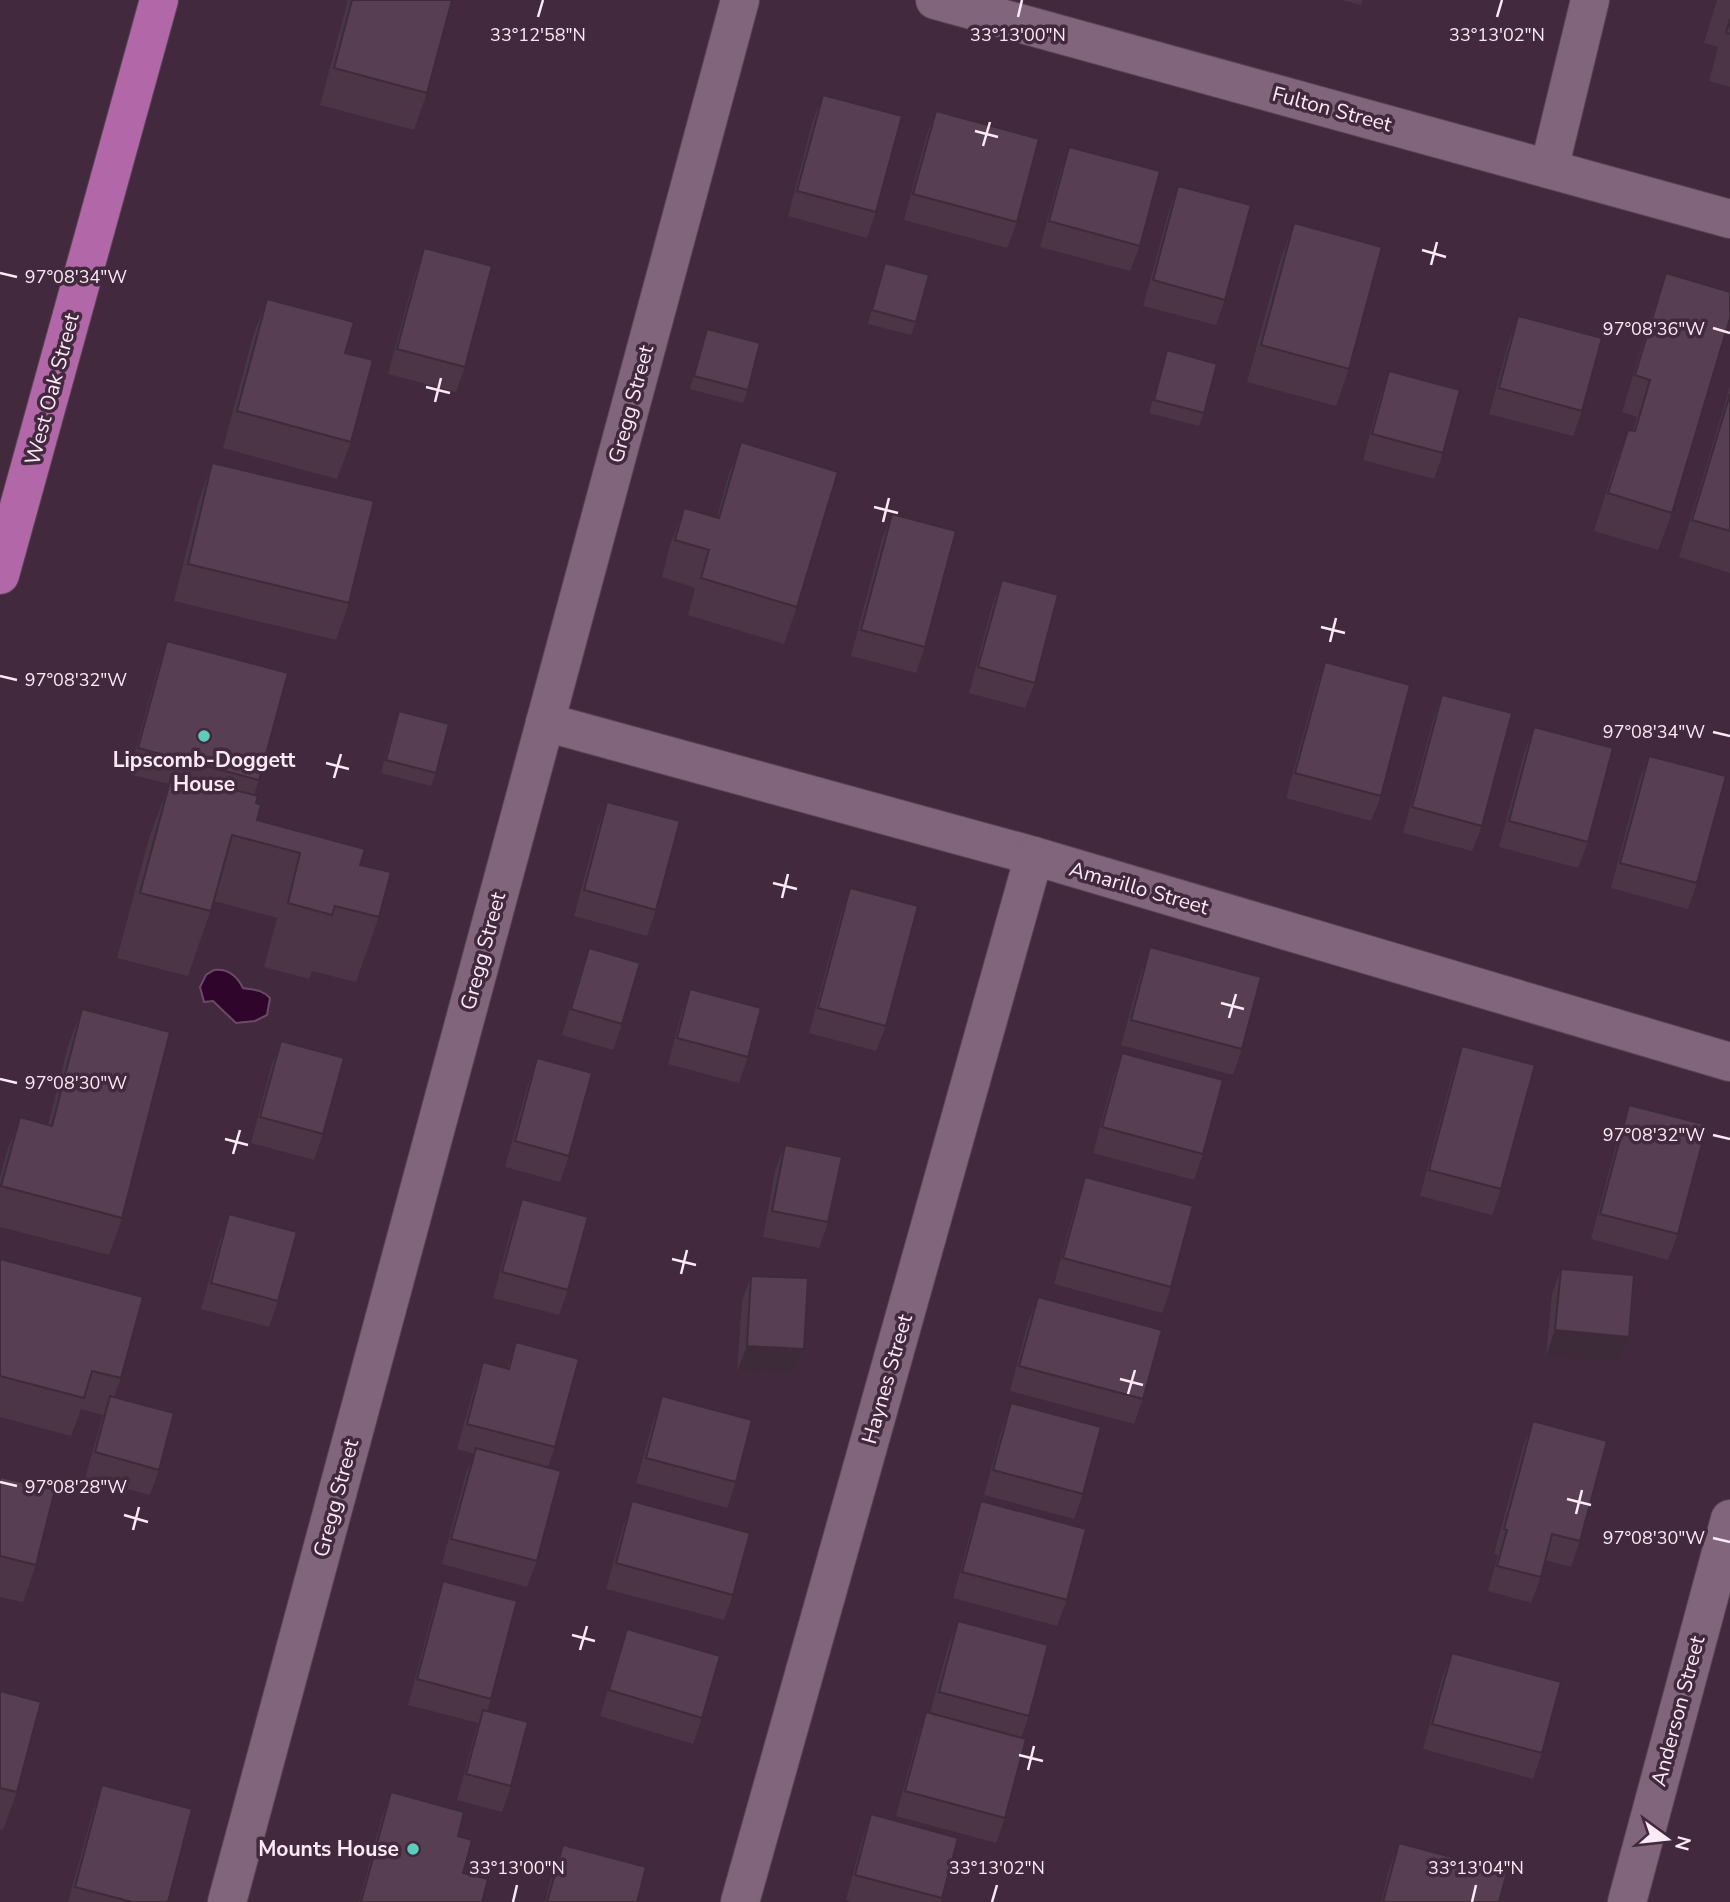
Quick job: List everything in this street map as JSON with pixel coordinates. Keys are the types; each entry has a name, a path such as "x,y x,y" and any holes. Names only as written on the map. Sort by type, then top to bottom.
{"main road":[{"name":"West Oak Street","path":"0,575 159,0"}],"street":[{"name":"Gregg Street","path":"226,1902 740,0"},
{"name":"Fulton Street","path":"935,0 1730,219"},
{"path":"1549,169 1590,0"},
{"name":"Amarillo Street","path":"545,722 1034,856 1730,1062"},
{"name":"Haynes Street","path":"740,1902 1034,856"},
{"name":"Anderson Street","path":"1627,1902 1730,1520"}],"shaded area":[{"path":"214,970 228,972 243,988 267,995 270,998 267,1015 255,1021 236,1023 213,1001 204,1002 200,987 206,975"}],"building":[{"path":"352,0 452,0 427,93 334,68"},
{"path":"823,95 902,116 876,212 797,191"},
{"path":"936,111 1039,139 1017,222 913,194"},
{"path":"1069,147 1160,171 1140,246 1049,221"},
{"path":"1178,186 1251,205 1225,300 1153,280"},
{"path":"1294,223 1382,247 1349,369 1261,345"},
{"path":"424,248 492,266 465,367 397,349"},
{"path":"885,263 929,275 916,322 872,310"},
{"path":"1666,273 1730,292 1730,318 1672,513 1608,493 1628,430 1635,431 1650,380 1635,375"},
{"path":"267,299 354,322 345,353 373,360 351,442 237,411"},
{"path":"1518,316 1602,338 1582,411 1499,388"},
{"path":"707,329 760,343 748,390 694,376"},
{"path":"1167,350 1217,364 1204,413 1154,400"},
{"path":"1389,371 1460,390 1443,453 1372,434"},
{"path":"1730,394 1730,531 1692,520"},
{"path":"741,442 838,472 797,607 701,578 709,550 675,540 684,508 719,518"},
{"path":"212,463 374,501 349,603 188,564"},
{"path":"892,514 956,531 925,647 861,630"},
{"path":"1002,580 1058,595 1035,683 978,667"},
{"name":"Lipscomb-Doggett House","path":"167,641 288,673 259,780 138,748"},
{"path":"1325,662 1410,685 1381,796 1295,773"},
{"path":"1442,695 1512,713 1482,826 1412,807"},
{"path":"399,711 449,724 436,773 386,760"},
{"path":"1534,727 1613,748 1588,842 1509,821"},
{"path":"1649,756 1726,776 1697,883 1620,863"},
{"path":"172,774 258,796 256,803 261,805 257,820 365,849 360,865 391,872 379,917 335,906 332,915 288,903 300,853 232,835 211,911 140,893"},
{"path":"607,802 680,821 656,910 584,890"},
{"path":"850,888 918,906 886,1026 818,1008"},
{"path":"1150,947 1261,977 1242,1049 1131,1020"},
{"path":"589,948 640,963 622,1024 571,1009"},
{"path":"690,989 761,1008 748,1057 677,1038"},
{"path":"82,1009 170,1032 122,1218 1,1186 20,1117 52,1126"},
{"path":"281,1041 344,1058 323,1134 260,1117"},
{"path":"1462,1046 1535,1065 1501,1189 1429,1170"},
{"path":"1122,1053 1223,1080 1203,1154 1102,1127"},
{"path":"537,1058 592,1073 569,1156 515,1141"},
{"path":"1629,1105 1707,1125 1678,1234 1600,1214"},
{"path":"785,1145 842,1157 828,1222 772,1211"},
{"path":"1085,1177 1193,1206 1171,1287 1063,1258"},
{"path":"522,1199 588,1217 568,1290 502,1272"},
{"path":"229,1214 297,1232 278,1301 211,1283"},
{"path":"0,1259 143,1297 121,1378 92,1371 84,1398 0,1376"},
{"path":"1561,1269 1634,1275 1629,1337 1555,1330"},
{"path":"751,1276 808,1278 804,1349 747,1346"},
{"path":"1038,1297 1162,1330 1143,1399 1019,1366"},
{"path":"516,1342 579,1359 555,1447 467,1424 483,1362 509,1369"},
{"path":"110,1396 174,1413 159,1470 95,1452"},
{"path":"662,1396 752,1420 736,1482 646,1458"},
{"path":"1011,1403 1101,1427 1083,1494 993,1470"},
{"path":"1533,1421 1607,1441 1580,1541 1552,1534 1541,1577 1497,1566 1507,1530 1504,1529"},
{"path":"476,1448 561,1471 537,1561 451,1539"},
{"path":"0,1477 55,1490 36,1565 0,1556"},
{"path":"632,1501 750,1533 733,1595 616,1563"},
{"path":"981,1501 1086,1529 1067,1600 962,1572"},
{"path":"443,1581 517,1601 491,1699 417,1679"},
{"path":"958,1621 1048,1645 1029,1716 939,1692"},
{"path":"627,1629 720,1656 702,1718 609,1690"},
{"path":"1452,1653 1561,1682 1542,1753 1432,1724"},
{"path":"0,1691 41,1702 17,1792 0,1788"},
{"path":"483,1710 528,1722 511,1786 466,1774"},
{"path":"926,1712 1026,1739 1005,1818 905,1791"},
{"path":"102,1785 192,1809 168,1902 132,1902 75,1887"},
{"name":"Mounts House","path":"391,1792 464,1812 458,1836 472,1840 463,1873 488,1879 482,1902 361,1902"},
{"path":"871,1814 958,1838 942,1898 855,1875"},
{"path":"1399,1843 1507,1872 1499,1902 1383,1902"},
{"path":"563,1845 646,1867 637,1902 547,1902"}],"place":[{"name":"Lipscomb-Doggett House","path":"204,736"},
{"name":"Mounts House","path":"413,1849"}]}
